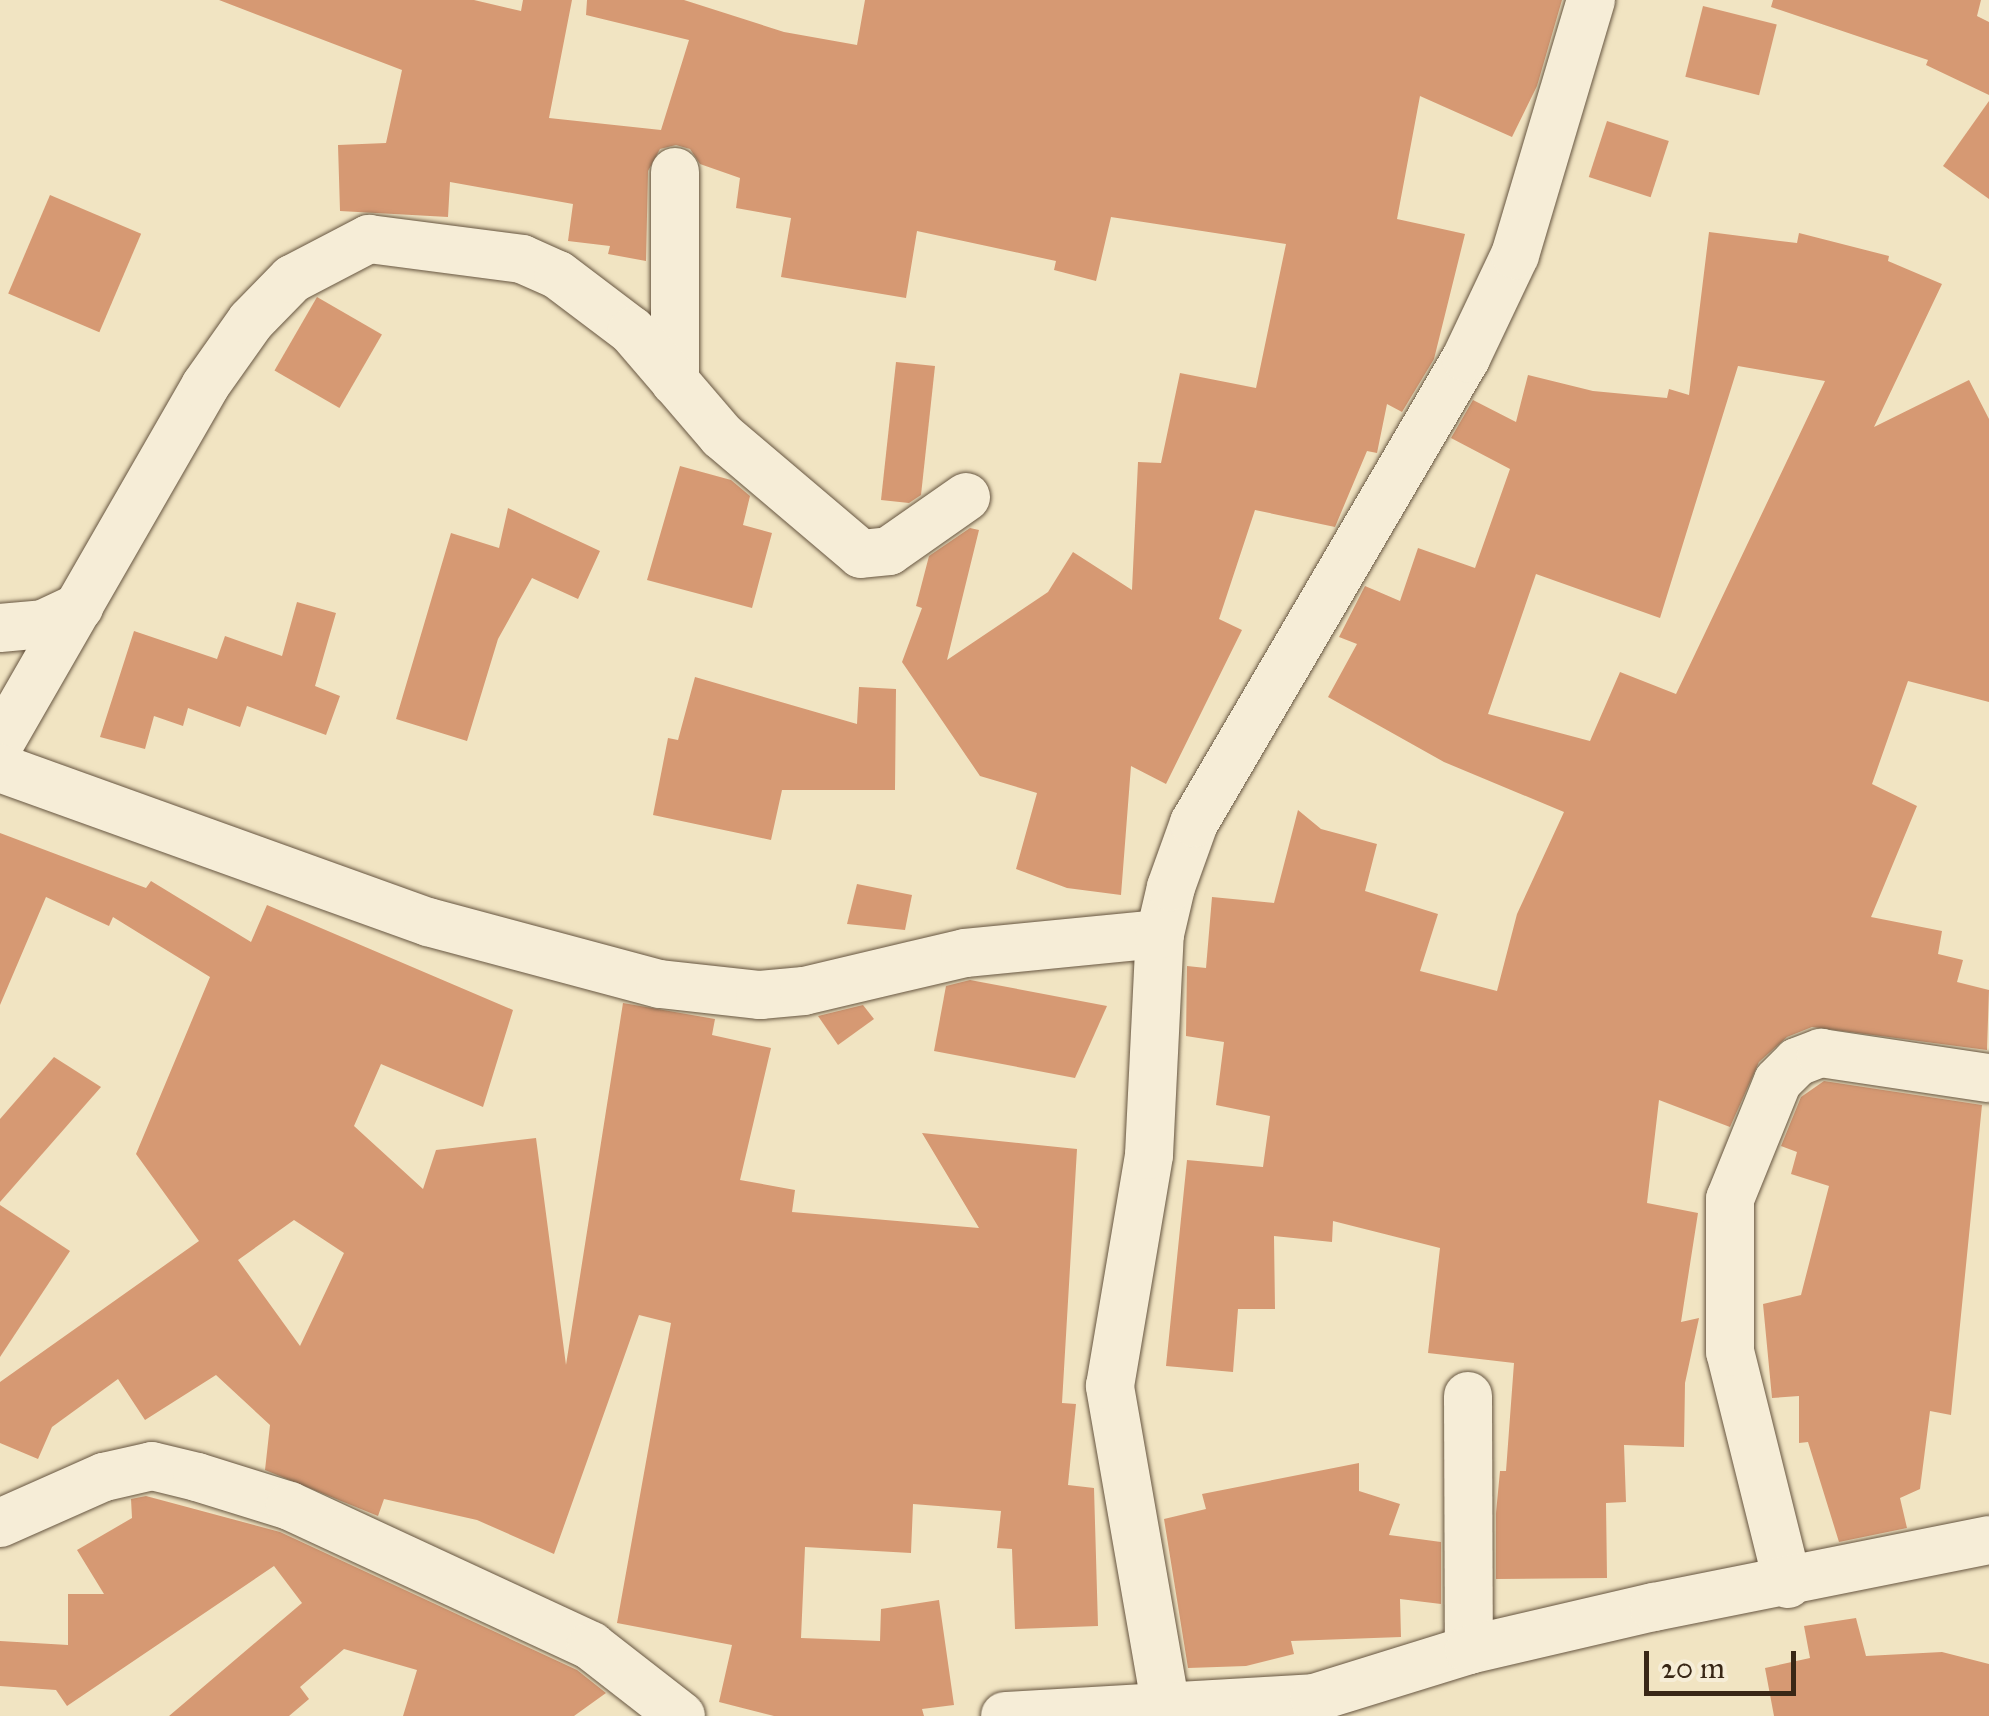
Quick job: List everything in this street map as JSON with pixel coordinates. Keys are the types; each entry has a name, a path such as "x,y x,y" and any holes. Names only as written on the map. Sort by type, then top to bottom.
{"street":[{"path":"1165,1702 1110,1386 1149,1155 1160,934 1194,823 1466,358 1514,255 1591,0"},
{"path":"675,172 675,382"},
{"path":"0,742 205,386 251,322 292,279 370,239 522,259 558,275 632,331 722,436 861,554 889,552 966,498"},
{"path":"0,628 44,624 79,608"},
{"path":"0,768 428,922 660,984 760,995 804,991 965,952 1160,934"},
{"path":"1788,1584 1730,1352 1730,1198 1778,1081 1797,1062 1821,1053 1989,1078"},
{"path":"1468,1396 1468,1650"},
{"path":"0,1523 104,1477 152,1466 197,1477 290,1506 591,1646 681,1716"},
{"path":"1005,1716 1165,1702 1314,1698 1468,1650 1654,1607 1788,1584 1989,1540"}],"building":[{"path":"219,0 474,0 521,11 523,0 572,0 549,118 661,130 689,40 586,15 587,0 684,0 784,32 857,45 865,0 1562,0 1537,86 1512,137 1420,96 1397,219 1465,234 1434,359 1402,412 1387,404 1377,453 1367,451 1335,527 1255,510 1219,619 1242,630 1166,784 1131,766 1121,895 1067,888 1016,869 1037,793 980,776 902,662 922,608 916,606 929,556 970,528 979,530 947,660 1048,592 1073,552 1132,590 1138,462 1161,463 1180,373 1256,388 1286,244 1111,217 1096,281 1054,270 1056,261 917,231 906,298 781,277 791,218 736,208 740,178 700,164 690,149 676,145 660,149 648,171 646,261 608,254 610,246 568,241 573,204 450,182 448,217 340,211 338,145 386,143 402,70"},
{"path":"1773,0 1981,0 1977,16 1989,22 1989,95 1926,65 1928,60 1771,7"},
{"path":"1703,6 1777,24 1759,95 1685,77"},
{"path":"1989,101 1989,199 1943,166"},
{"path":"1607,121 1669,141 1651,197 1589,177"},
{"path":"50,195 141,234 99,332 8,293"},
{"path":"1709,232 1797,243 1799,233 1889,256 1888,261 1942,284 1874,427 1969,380 1989,419 1989,702 1908,681 1872,784 1917,806 1871,917 1942,931 1938,954 1963,960 1957,982 1989,990 1987,1050 1812,1027 1787,1037 1759,1062 1730,1127 1659,1100 1647,1203 1698,1213 1681,1322 1699,1318 1685,1383 1684,1447 1624,1445 1626,1502 1606,1503 1607,1578 1496,1579 1496,1513 1500,1471 1506,1471 1514,1363 1428,1353 1440,1248 1333,1221 1332,1242 1274,1236 1275,1309 1238,1309 1233,1372 1166,1366 1187,1160 1263,1167 1270,1116 1216,1105 1224,1042 1186,1036 1187,966 1206,968 1212,897 1274,903 1298,810 1321,829 1377,844 1365,891 1438,914 1420,971 1497,991 1517,914 1564,812 1444,762 1328,697 1357,644 1339,637 1365,586 1400,601 1418,548 1475,568 1510,469 1451,438 1473,400 1516,422 1528,375 1593,391 1667,398 1669,389 1689,395","holes":["1738,366 1825,381 1676,694 1620,672 1590,741 1488,714 1536,574 1660,618"]},
{"path":"317,297 382,334 339,408 274,371"},
{"path":"896,362 935,366 921,495 909,503 881,500"},
{"path":"680,466 731,480 750,496 743,525 772,533 752,608 647,580"},
{"path":"508,508 600,551 578,599 532,578 498,639 467,741 396,719 451,533 499,548"},
{"path":"297,602 336,613 315,686 340,696 326,735 247,706 240,727 188,708 183,726 154,716 145,749 100,737 134,631 217,659 225,636 282,656"},
{"path":"695,677 857,724 859,687 896,689 895,790 782,790 771,840 653,815 668,738 678,740"},
{"path":"0,833 146,888 151,881 251,942 267,905 513,1010 483,1107 381,1064 354,1126 423,1189 436,1150 536,1138 566,1365 623,1003 715,1019 712,1035 771,1048 740,1180 795,1190 792,1212 979,1228 922,1133 1077,1149 1062,1403 1076,1404 1068,1485 1094,1488 1098,1626 1015,1629 1012,1549 997,1548 1001,1511 913,1504 911,1553 805,1547 801,1638 880,1641 881,1609 939,1600 954,1705 922,1709 924,1716 774,1716 719,1702 732,1645 617,1623 671,1323 639,1315 554,1554 477,1520 384,1499 378,1516 265,1470 270,1425 216,1375 145,1420 118,1379 52,1427 38,1459 0,1443 0,1382 199,1241 136,1154 210,977 113,917 109,926 46,897 0,1005","holes":["294,1220 344,1253 300,1346 238,1260"]},
{"path":"857,884 912,895 905,930 847,924"},
{"path":"970,980 1107,1006 1075,1078 934,1051 946,986"},
{"path":"863,1005 874,1019 838,1045 818,1016"},
{"path":"54,1057 101,1087 0,1202 0,1119"},
{"path":"1824,1081 1982,1105 1951,1415 1930,1411 1920,1489 1900,1498 1907,1528 1839,1542 1808,1442 1799,1443 1799,1396 1772,1398 1763,1304 1801,1295 1829,1186 1791,1174 1797,1152 1781,1146 1801,1097"},
{"path":"0,1205 70,1251 0,1357"},
{"path":"1359,1463 1359,1491 1400,1504 1389,1535 1441,1542 1441,1604 1400,1599 1401,1637 1291,1641 1294,1654 1246,1666 1188,1668 1164,1519 1206,1509 1202,1494"},
{"path":"146,1496 280,1532 577,1670 606,1693 574,1716 403,1716 417,1670 344,1649 300,1687 309,1699 289,1716 169,1716 302,1603 274,1566 67,1706 56,1690 0,1686 0,1641 68,1645 68,1594 104,1594 77,1550 132,1518 131,1499"},
{"path":"1856,1618 1866,1656 1942,1652 1989,1664 1989,1716 1774,1716 1765,1668 1810,1658 1804,1626"}]}
